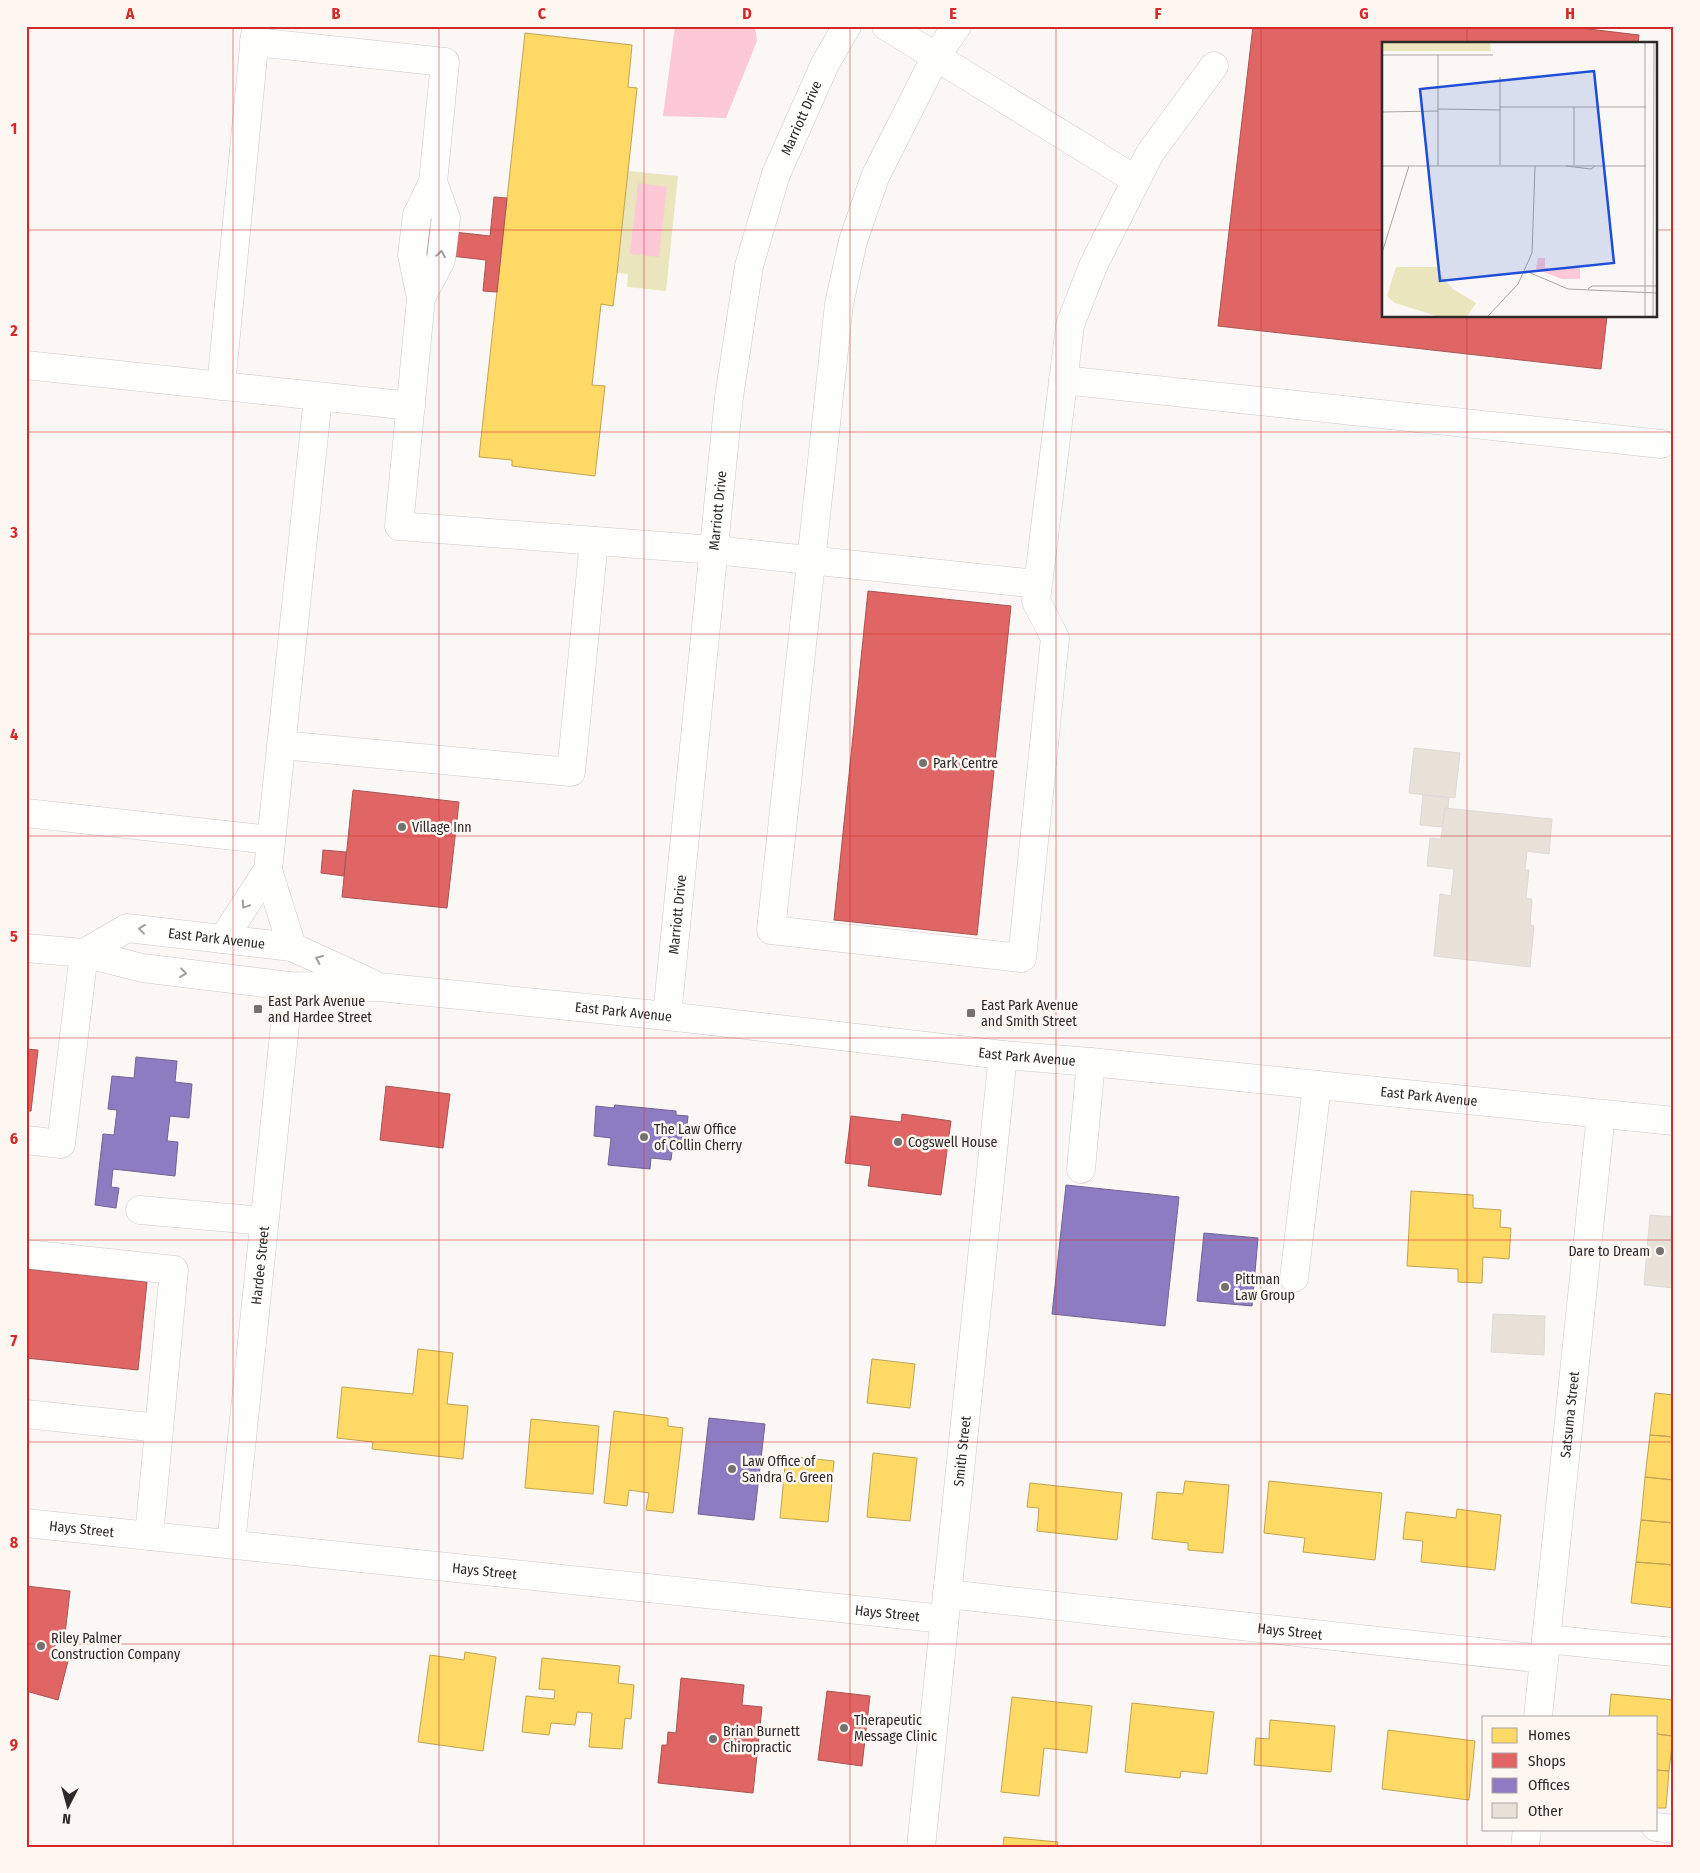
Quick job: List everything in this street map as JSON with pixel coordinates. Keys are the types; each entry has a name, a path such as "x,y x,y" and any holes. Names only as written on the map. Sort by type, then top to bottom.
{"street":[{"name":"Marriott Drive","path":"667,1016 729,398 749,266 776,174 825,64 847,26"},
{"path":"886,26 1136,180"},
{"path":"957,26 936,56 875,178 853,241 839,304 771,930 1022,958 1056,638 1036,601 1037,584 1070,325 1092,266 1150,153 1214,66"},
{"path":"221,386 255,34 445,62 433,182 446,218 441,260 421,298 399,526 714,550 1037,584"},
{"path":"26,365 411,406"},
{"path":"1063,380 1661,444"},
{"path":"292,947 268,870 318,397"},
{"path":"281,745 571,772 594,541"},
{"path":"26,813 271,840"},
{"path":"223,939 268,870"},
{"name":"East Park Avenue","path":"84,953 127,928 223,939 292,947 379,987"},
{"name":"East Park Avenue","path":"26,948 84,953 142,968 289,986 379,987 667,1016 1003,1055 1092,1062 1674,1121"},
{"path":"26,1140 61,1144 84,953"},
{"name":"Hardee Street","path":"231,1544 289,986"},
{"name":"Smith Street","path":"921,1847 1003,1055"},
{"path":"1081,1169 1092,1062"},
{"path":"1294,1278 1317,1085"},
{"name":"Satsuma Street","path":"1538,1716 1601,1114"},
{"path":"140,1210 264,1221"},
{"path":"26,1254 174,1270 149,1536"},
{"path":"26,1414 159,1428"},
{"name":"Hays Street","path":"26,1523 231,1544 945,1606 1545,1649 1674,1652"},
{"path":"1658,1827 1674,1830"},
{"path":"1525,1847 1527,1830"}],"shaded area":[{"path":"675,26 755,26 757,41 726,118 663,116"},
{"path":"628,171 678,176 666,291 627,287 628,274 617,273"},
{"path":"638,183 667,187 659,257 630,254"}],"building: Homes":[{"path":"525,33 632,45 628,87 637,88 617,273 613,306 601,304 592,385 605,386 595,476 512,466 512,460 479,457"},
{"path":"1411,1191 1473,1195 1473,1208 1501,1210 1500,1227 1511,1228 1509,1259 1483,1257 1482,1283 1458,1282 1458,1269 1407,1266"},
{"path":"418,1349 453,1353 447,1404 468,1406 463,1459 372,1449 373,1442 337,1438 342,1387 413,1394"},
{"path":"872,1359 915,1364 910,1408 867,1403"},
{"path":"1655,1393 1674,1395 1674,1437 1650,1435"},
{"path":"614,1411 668,1418 668,1426 683,1428 673,1513 646,1510 649,1493 629,1490 627,1506 604,1503"},
{"path":"531,1419 599,1426 593,1494 525,1488"},
{"path":"1650,1435 1674,1437 1674,1480 1645,1477"},
{"path":"873,1453 917,1458 910,1521 867,1517"},
{"path":"786,1456 834,1461 828,1522 780,1518"},
{"path":"1645,1477 1674,1480 1674,1523 1641,1520"},
{"path":"1185,1481 1229,1485 1223,1553 1188,1550 1188,1543 1152,1539 1157,1492 1183,1494"},
{"path":"1269,1481 1382,1493 1375,1560 1303,1552 1305,1538 1264,1533"},
{"path":"1030,1483 1122,1493 1117,1540 1037,1531 1039,1508 1027,1507"},
{"path":"1457,1509 1501,1515 1495,1570 1421,1562 1423,1541 1403,1539 1406,1512 1456,1518"},
{"path":"1641,1520 1674,1523 1674,1565 1636,1562"},
{"path":"1636,1562 1674,1565 1674,1608 1631,1603"},
{"path":"465,1652 496,1657 483,1751 418,1742 430,1655 464,1660"},
{"path":"542,1658 620,1666 618,1683 634,1685 631,1719 625,1718 622,1749 589,1747 592,1713 577,1712 575,1725 551,1723 549,1735 522,1732 526,1696 554,1699 555,1690 539,1689"},
{"path":"1611,1694 1674,1700 1673,1736 1658,1734 1658,1716 1609,1716"},
{"path":"1012,1697 1092,1706 1087,1753 1044,1748 1039,1796 1001,1792"},
{"path":"1132,1703 1214,1712 1207,1774 1181,1771 1180,1778 1125,1772"},
{"path":"1270,1720 1335,1726 1331,1772 1254,1765 1256,1738 1269,1739"},
{"path":"1388,1730 1475,1741 1469,1800 1382,1789"},
{"path":"1658,1734 1673,1736 1669,1771 1658,1770"},
{"path":"1658,1770 1669,1771 1666,1808 1658,1808"},
{"path":"1004,1837 1058,1842 1057,1847 1003,1847"}],"building: Shops":[{"path":"1253,26 1563,26 1639,35 1638,42 1382,42 1382,318 1607,318 1601,369 1218,326"},
{"path":"494,197 507,198 497,292 483,291 486,260 425,253 427,229 490,236"},
{"name":"Park Centre","path":"868,591 1011,606 977,935 834,920"},
{"name":"Village Inn","path":"353,790 459,802 447,908 342,897"},
{"path":"323,850 346,852 344,876 321,873"},
{"path":"26,1049 38,1050 31,1111 26,1111"},
{"path":"386,1086 450,1094 443,1148 380,1140"},
{"name":"Cogswell House","path":"902,1114 951,1121 941,1195 868,1186 871,1166 845,1163 851,1116 901,1122"},
{"path":"26,1269 147,1282 138,1370 26,1358"},
{"name":"Riley Palmer Construction Company","path":"26,1586 70,1591 65,1634 56,1633 54,1659 68,1661 58,1700 26,1691"},
{"name":"Brian Burnett Chiropractic","path":"681,1678 744,1685 742,1705 762,1707 753,1793 658,1783 662,1745 667,1745 668,1732 676,1733"},
{"name":"Therapeutic Message Clinic","path":"827,1691 870,1696 862,1766 818,1760"}],"building: Offices":[{"path":"136,1057 177,1061 175,1082 192,1084 189,1118 170,1116 167,1141 178,1142 175,1176 113,1169 111,1187 119,1188 116,1208 95,1205 103,1134 114,1135 117,1110 108,1109 112,1076 134,1078"},
{"name":"The Law Office of Collin Cherry","path":"615,1105 676,1111 676,1115 688,1116 685,1145 673,1144 671,1160 651,1158 650,1169 608,1165 611,1138 594,1136 596,1106 614,1108"},
{"path":"1066,1185 1179,1197 1165,1326 1052,1314"},
{"path":"1204,1233 1258,1238 1252,1306 1197,1301"},
{"name":"Law Office of Sandra G. Green","path":"709,1418 765,1424 754,1520 698,1514"}],"building: Other":[{"path":"1414,748 1460,753 1455,798 1409,793"},
{"path":"1423,795 1449,798 1448,808 1445,808 1442,827 1420,825"},
{"path":"1445,808 1552,819 1549,854 1527,851 1525,870 1529,870 1526,898 1532,899 1530,925 1534,926 1530,967 1434,956 1440,894 1451,896 1454,869 1427,866 1430,838 1441,839"},
{"name":"Dare to Dream","path":"1650,1215 1674,1217 1674,1288 1644,1285"},
{"path":"1493,1314 1545,1316 1544,1355 1491,1352"}],"place":[{"name":"Park Centre","path":"923,763"},
{"name":"Village Inn","path":"402,827"},
{"name":"East Park Avenue and Hardee Street","path":"258,1009"},
{"name":"East Park Avenue and Smith Street","path":"971,1013"},
{"name":"The Law Office of Collin Cherry","path":"644,1137"},
{"name":"Cogswell House","path":"898,1142"},
{"name":"Dare to Dream","path":"1660,1251"},
{"name":"Pittman Law Group","path":"1225,1287"},
{"name":"Law Office of Sandra G. Green","path":"732,1469"},
{"name":"Riley Palmer Construction Company","path":"41,1646"},
{"name":"Therapeutic Message Clinic","path":"844,1728"},
{"name":"Brian Burnett Chiropractic","path":"713,1739"}]}
